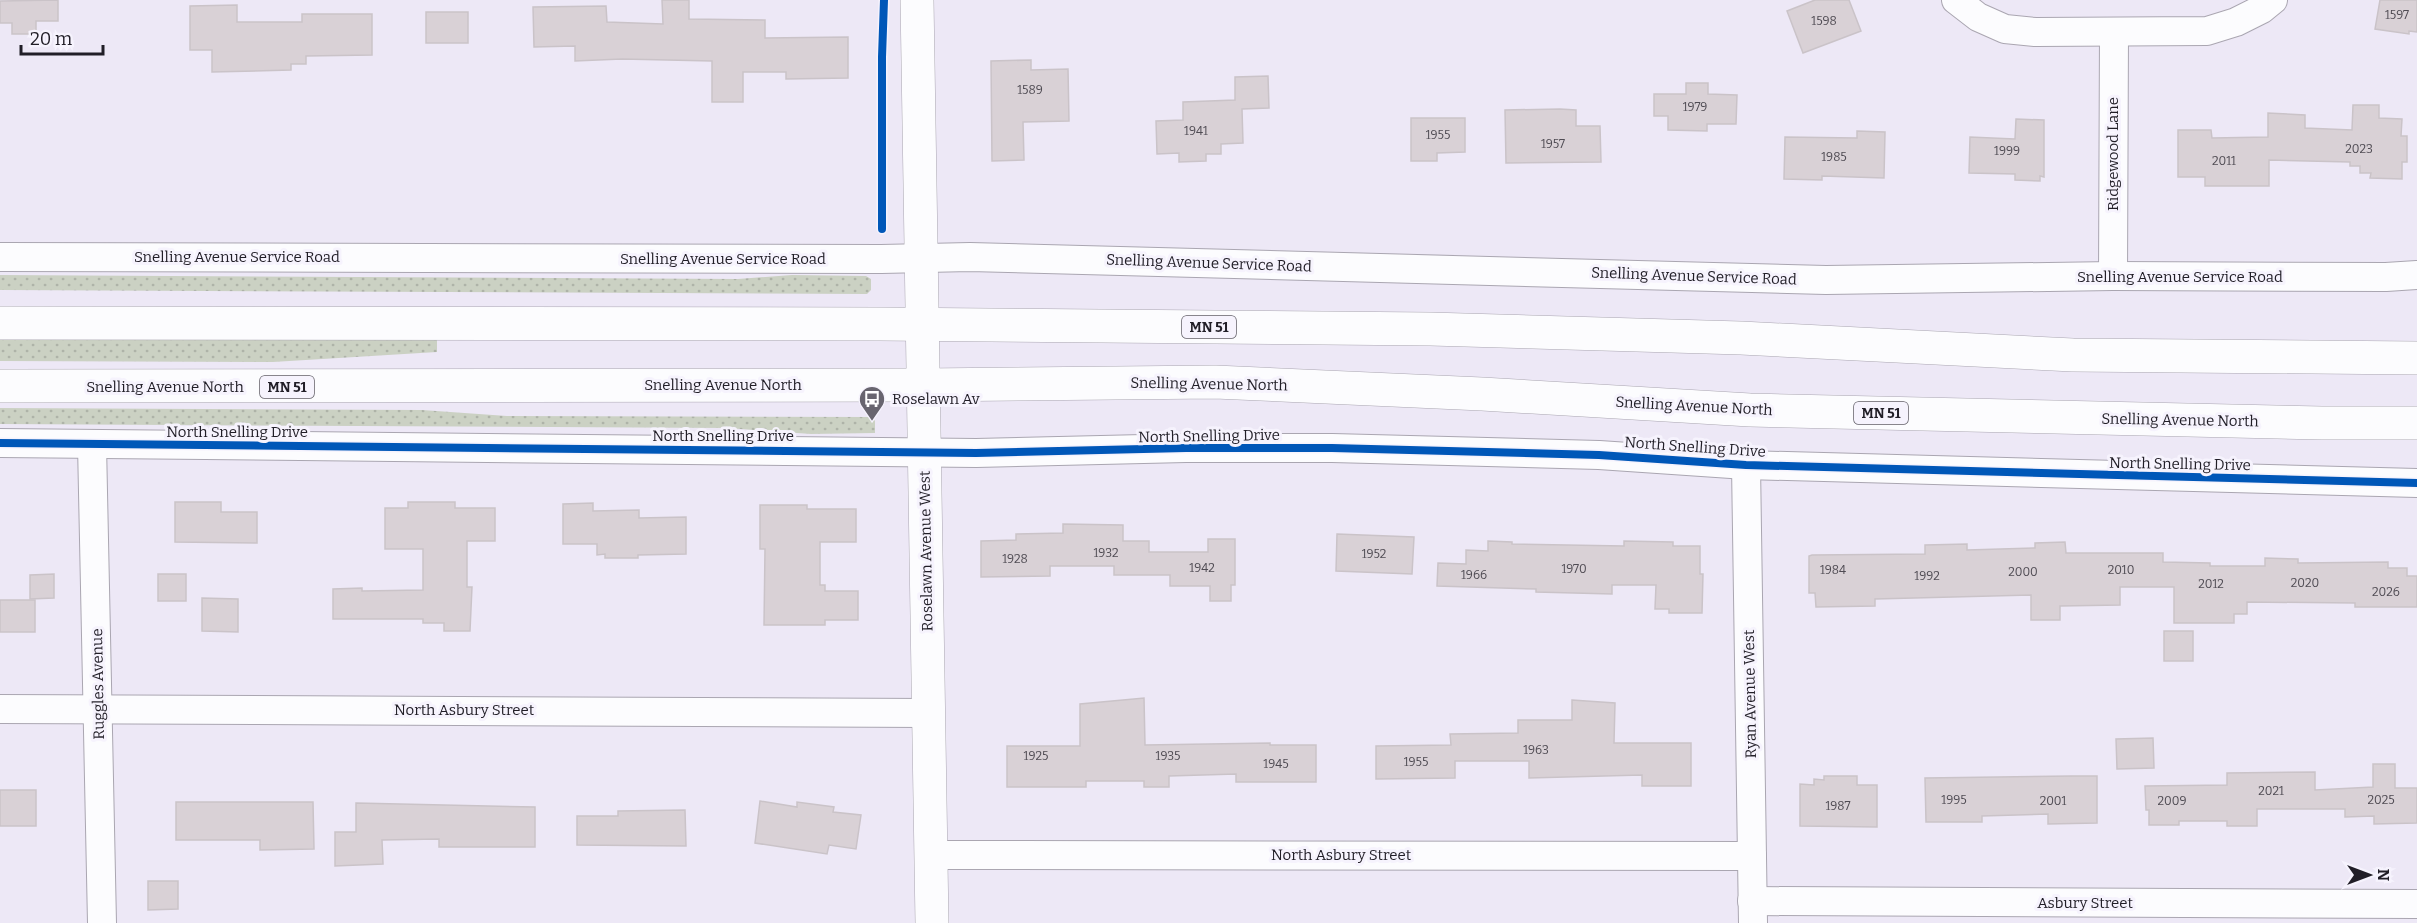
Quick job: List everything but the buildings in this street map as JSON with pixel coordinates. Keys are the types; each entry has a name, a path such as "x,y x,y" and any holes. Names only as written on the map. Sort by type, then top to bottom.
{"main road":[{"name":"Roselawn Avenue West","path":"917,0 932,923"},
{"name":"MN 51","path":"0,322 1430,329 1741,338 2073,355 2417,358"},
{"name":"Snelling Avenue North","path":"0,386 923,385 1215,382 1482,394 1750,410 2322,423 2417,423"}],"street":[{"path":"1956,0 1978,17 2005,29 2035,33 2207,31 2236,22 2262,9 2273,0"},
{"name":"Ridgewood Lane","path":"2113,276 2114,33"},
{"name":"Snelling Avenue Service Road","path":"0,257 922,259 970,257 1826,280 2417,275"},
{"name":"North Snelling Drive","path":"0,444 924,452 1332,448 1599,455 1746,465 2417,483"},
{"name":"Ruggles Avenue","path":"92,444 102,923"},
{"name":"Ryan Avenue West","path":"1746,465 1753,912"},
{"name":"North Asbury Street","path":"0,709 928,712"},
{"name":"North Asbury Street","path":"930,855 1752,856"},
{"name":"Asbury Street","path":"1753,912 2417,904"}],"shaded area":[{"path":"0,275 738,279 792,275 866,276 871,279 871,290 867,294 0,290"},
{"path":"0,337 437,340 437,352 273,362 0,361"},
{"path":"0,408 422,410 507,416 872,417 875,421 875,433 811,434 727,428 0,424"}],"cycle path":[{"path":"882,229 884,0"},
{"path":"0,443 976,453 1186,448 1332,448 1599,455 1746,465 2417,483"}],"place":[{"name":"Roselawn Av","path":"872,422"}]}
